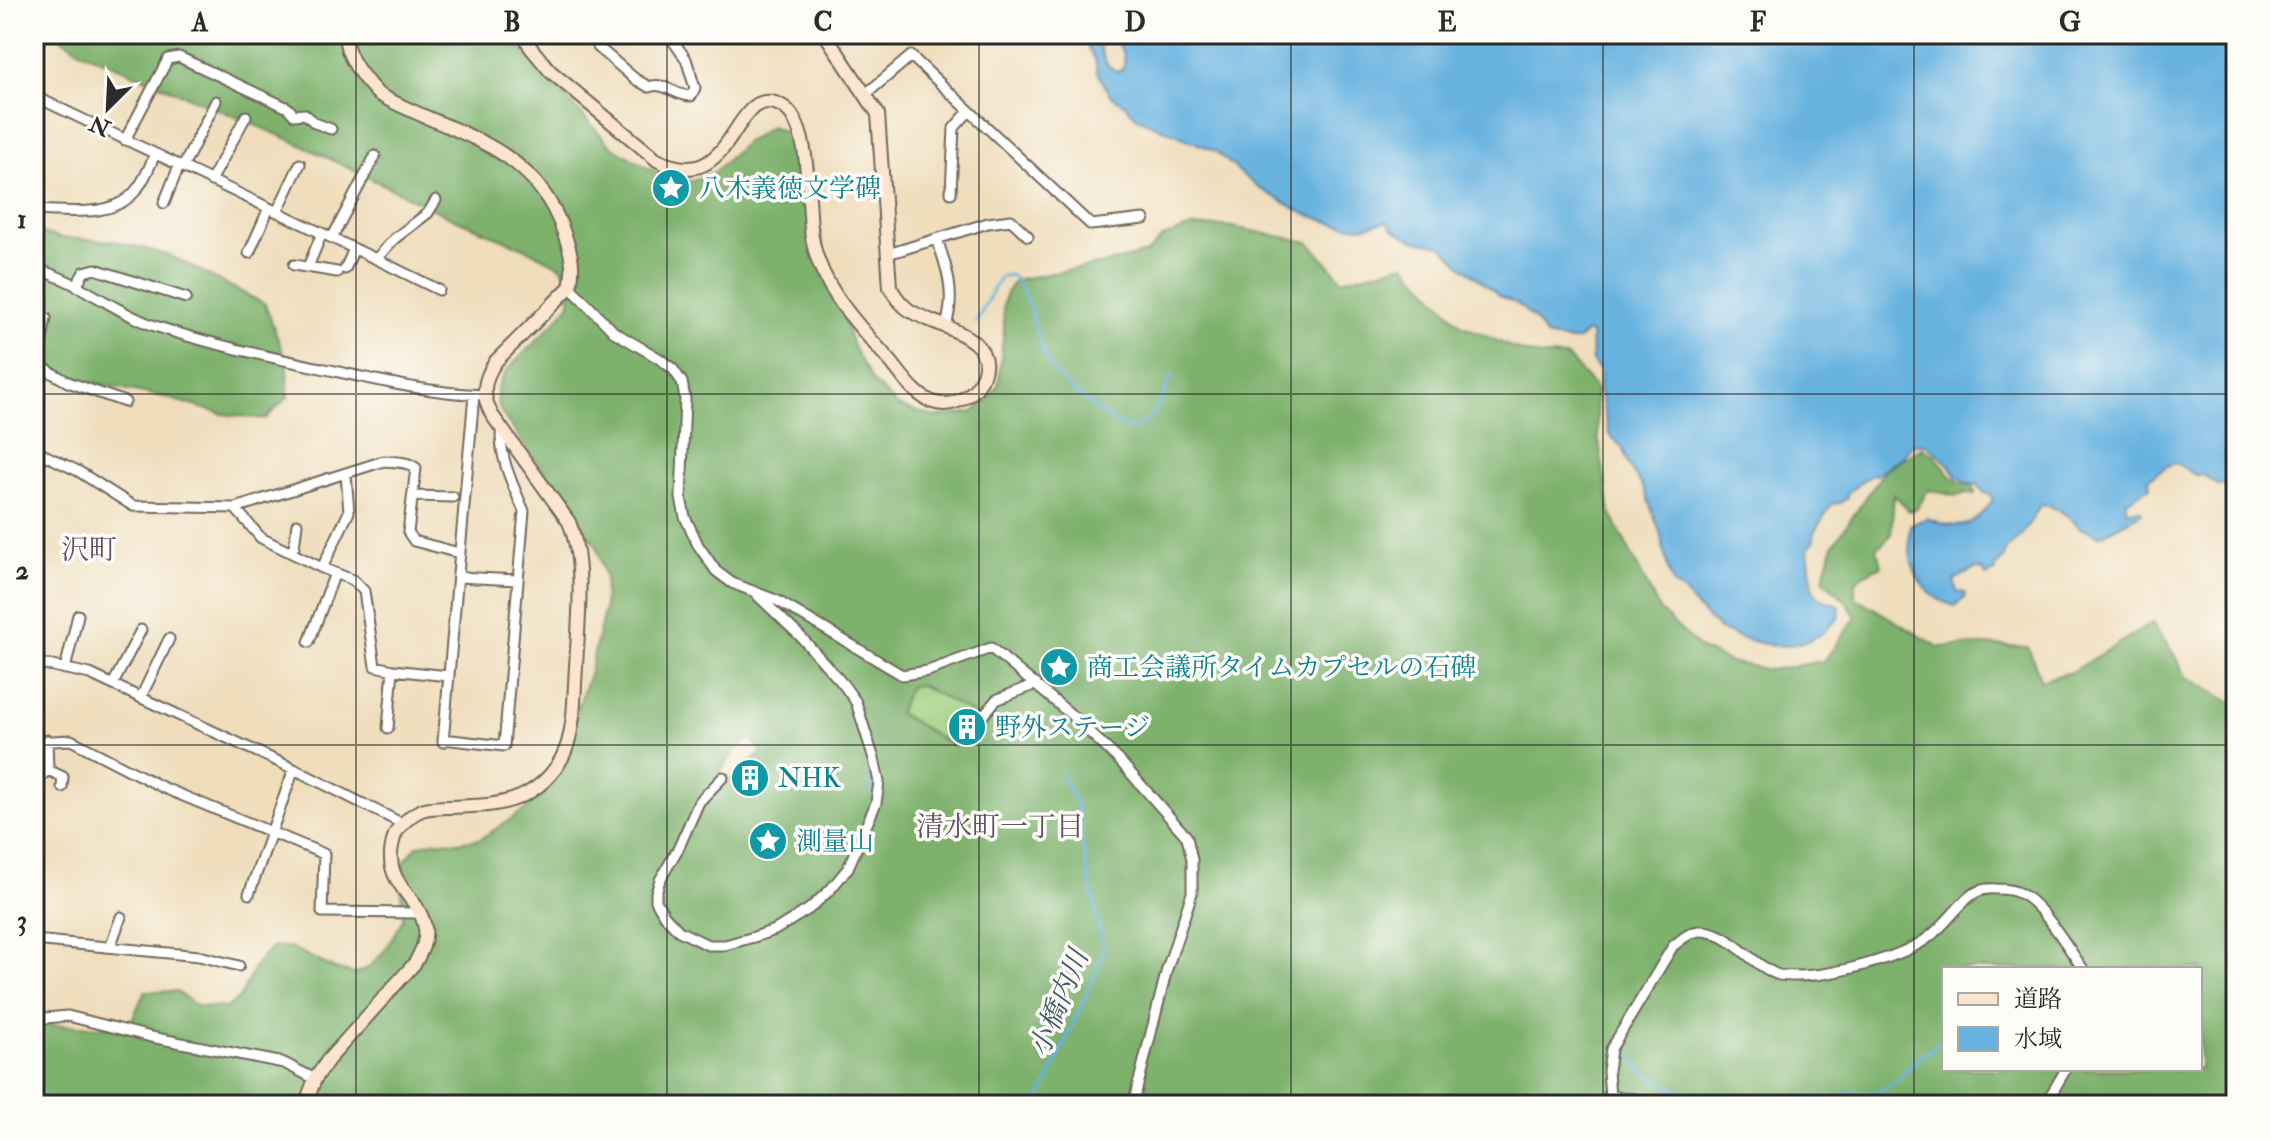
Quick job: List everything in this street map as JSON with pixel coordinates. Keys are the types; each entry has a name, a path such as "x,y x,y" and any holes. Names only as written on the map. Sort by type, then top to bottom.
{"main road":[{"path":"523,34 550,71 657,160 678,169 698,168 716,157 754,106 771,102 790,111 800,129 803,143 812,240 824,276 846,311 912,386 927,400 939,404 954,402 967,397 977,388 985,370 985,360 981,351 966,336 910,311 890,287 878,114 825,34"},
{"path":"305,1105 315,1079 328,1060 415,963 423,948 425,935 420,913 394,877 390,866 396,833 414,813 422,810 506,802 524,796 551,775 566,749 574,713 578,593 575,535 569,522 479,395 496,361 570,287 574,273 568,243 552,207 534,178 499,151 378,94 350,55 343,35"}],"street":[{"path":"596,34 598,47 635,79 649,87 662,86 682,96 691,96 695,88 686,59 668,34"},
{"path":"866,94 911,56 1091,225"},
{"path":"125,140 168,59 179,57 288,108 294,115 305,114 315,123 331,129"},
{"path":"34,96 439,290"},
{"path":"164,203 216,101"},
{"path":"951,193 954,128 969,111"},
{"path":"211,181 246,116"},
{"path":"34,210 93,211 116,205 137,189 155,154"},
{"path":"332,238 375,156"},
{"path":"249,253 300,164"},
{"path":"376,259 394,239 428,213 436,200"},
{"path":"1078,229 1144,219"},
{"path":"888,254 988,223 1011,220 1028,236"},
{"path":"308,267 322,233"},
{"path":"937,239 949,276 951,309 946,325"},
{"path":"294,265 341,270 354,249"},
{"path":"34,269 60,277 153,326 362,377 430,390 479,395 459,553 443,742 504,746 524,511 510,477 500,438 502,428"},
{"path":"76,286 84,272 95,269 186,298"},
{"path":"570,287 614,332 660,359 673,369 682,382 685,399 681,498 685,517 698,545 716,571 732,583 778,601 902,675 928,671 991,648 1036,684 1119,760 1187,837 1192,860 1192,893 1167,969 1133,1105"},
{"path":"34,384 38,345 46,318"},
{"path":"38,365 68,382 125,402"},
{"path":"34,450 78,471 133,506 235,508 384,461 413,465 416,468 408,532 414,541 459,553"},
{"path":"322,568 349,512 346,474"},
{"path":"413,496 453,497"},
{"path":"235,508 261,538 353,580 364,591 375,666 448,676"},
{"path":"290,552 294,547 297,524"},
{"path":"309,642 335,573"},
{"path":"458,577 517,580"},
{"path":"723,777 699,802 656,893 660,908 679,931 708,945 725,945 775,930 802,914 830,890 848,868 876,803 879,782 856,702 801,637 753,591"},
{"path":"65,669 78,615"},
{"path":"113,684 141,630"},
{"path":"141,697 169,639"},
{"path":"34,662 90,674 113,684 403,824"},
{"path":"388,728 393,670"},
{"path":"982,717 996,700 1036,684"},
{"path":"47,740 48,770"},
{"path":"34,742 71,740 164,788 324,854 322,912 420,913"},
{"path":"249,894 294,769"},
{"path":"34,782 48,770"},
{"path":"48,770 63,777 62,787"},
{"path":"1661,1105 1609,1100 1611,1049 1673,946 1686,936 1701,931 1715,934 1739,947 1763,967 1780,975 1816,975 1900,953 1927,939 1978,891 2007,889 2022,894 2033,904 2081,967"},
{"path":"110,947 121,917"},
{"path":"34,940 199,956 239,966"},
{"path":"34,1019 68,1016 151,1037 284,1063 315,1079"},
{"path":"2048,1105 2065,1071"}],"green space":[{"path":"54,34 503,34 519,47 610,145 649,169 689,182 713,173 745,143 771,126 792,135 808,167 825,260 854,349 873,382 898,406 935,417 974,412 998,386 1004,329 1003,306 1006,293 1015,280 1147,253 1163,237 1191,227 1226,226 1309,242 1342,280 1405,264 1461,325 1520,351 1540,356 1567,357 1595,387 1598,435 1610,512 1660,611 1701,649 1730,662 1770,670 1824,661 1856,617 1845,600 1823,579 1833,545 1885,470 1921,448 1927,450 1955,480 1974,487 1975,494 1957,496 1928,490 1917,508 1909,511 1894,494 1891,535 1877,549 1881,566 1855,582 1855,597 1939,647 2028,647 2041,680 2072,672 2152,623 2185,676 2236,705 2230,740 2236,759 2236,1105 34,1105 34,1024 101,1027 130,1024 145,991 176,991 197,1006 226,1008 240,997 256,964 273,946 292,948 335,969 355,974 370,967 385,950 403,919 400,881 404,862 417,846 436,841 480,839 529,807 551,772 569,734 590,671 604,611 605,577 596,544 569,512 546,474 502,414 497,401 497,388 507,370 570,303 570,285 562,267 295,142 83,52","holes":["919,684 983,719 963,745 954,746 898,713 909,687","752,739 762,753 727,782 720,772 734,752"]},
{"path":"34,231 62,238 115,241 171,256 265,304 287,364 288,397 265,419 222,414 164,397 34,371"},
{"path":"918,684 984,719 963,745 954,746 898,712 909,687"}],"water":[{"path":"1063,34 2236,34 2236,446 2229,453 2236,460 2236,484 2218,485 2176,463 2169,465 2149,478 2150,487 2126,501 2126,510 2140,510 2142,513 2099,536 2081,529 2058,510 2041,505 2022,534 2006,550 1995,572 1986,576 1984,570 1975,569 1954,580 1957,592 1965,593 1965,598 1955,606 1931,594 1917,575 1910,551 1910,525 1927,518 1948,525 1965,525 1980,516 1993,499 1978,485 1957,478 1952,468 1930,447 1917,444 1877,475 1858,484 1840,503 1832,504 1813,534 1814,541 1808,549 1813,591 1822,599 1838,605 1839,617 1820,635 1786,646 1740,638 1719,629 1674,585 1660,532 1643,487 1630,468 1622,447 1609,434 1599,388 1599,370 1592,361 1591,334 1587,332 1578,340 1571,341 1546,336 1519,305 1500,296 1442,246 1413,240 1393,229 1387,221 1362,227 1336,224 1305,214 1257,187 1215,151 1139,119 1110,95 1086,44 1075,37","holes":["1103,38 1112,38 1124,56 1123,69 1117,71 1106,63 1099,43"]}],"waterway":[{"path":"976,322 1000,277 1014,277 1020,285 1051,368 1083,399 1132,430 1153,414 1172,375"},
{"path":"871,773 871,793"},
{"name":"小橋内川","path":"1038,1105 1101,960 1103,944 1077,805 1062,776"},
{"path":"1778,1105 1792,1098 1842,1096 1885,1089 1942,1041"},
{"path":"1627,1047 1640,1070 1678,1090 1696,1105"}],"place":[{"name":"八木義徳文学碑","path":"671,188"},
{"name":"商工会議所タイムカプセルの石碑","path":"1059,667"},
{"name":"野外ステージ","path":"967,727"},
{"name":"NHK","path":"750,778"},
{"name":"測量山","path":"768,841"}],"district":[{"name":"沢町","path":"89,549"},
{"name":"清水町一丁目","path":"1000,826"}]}
